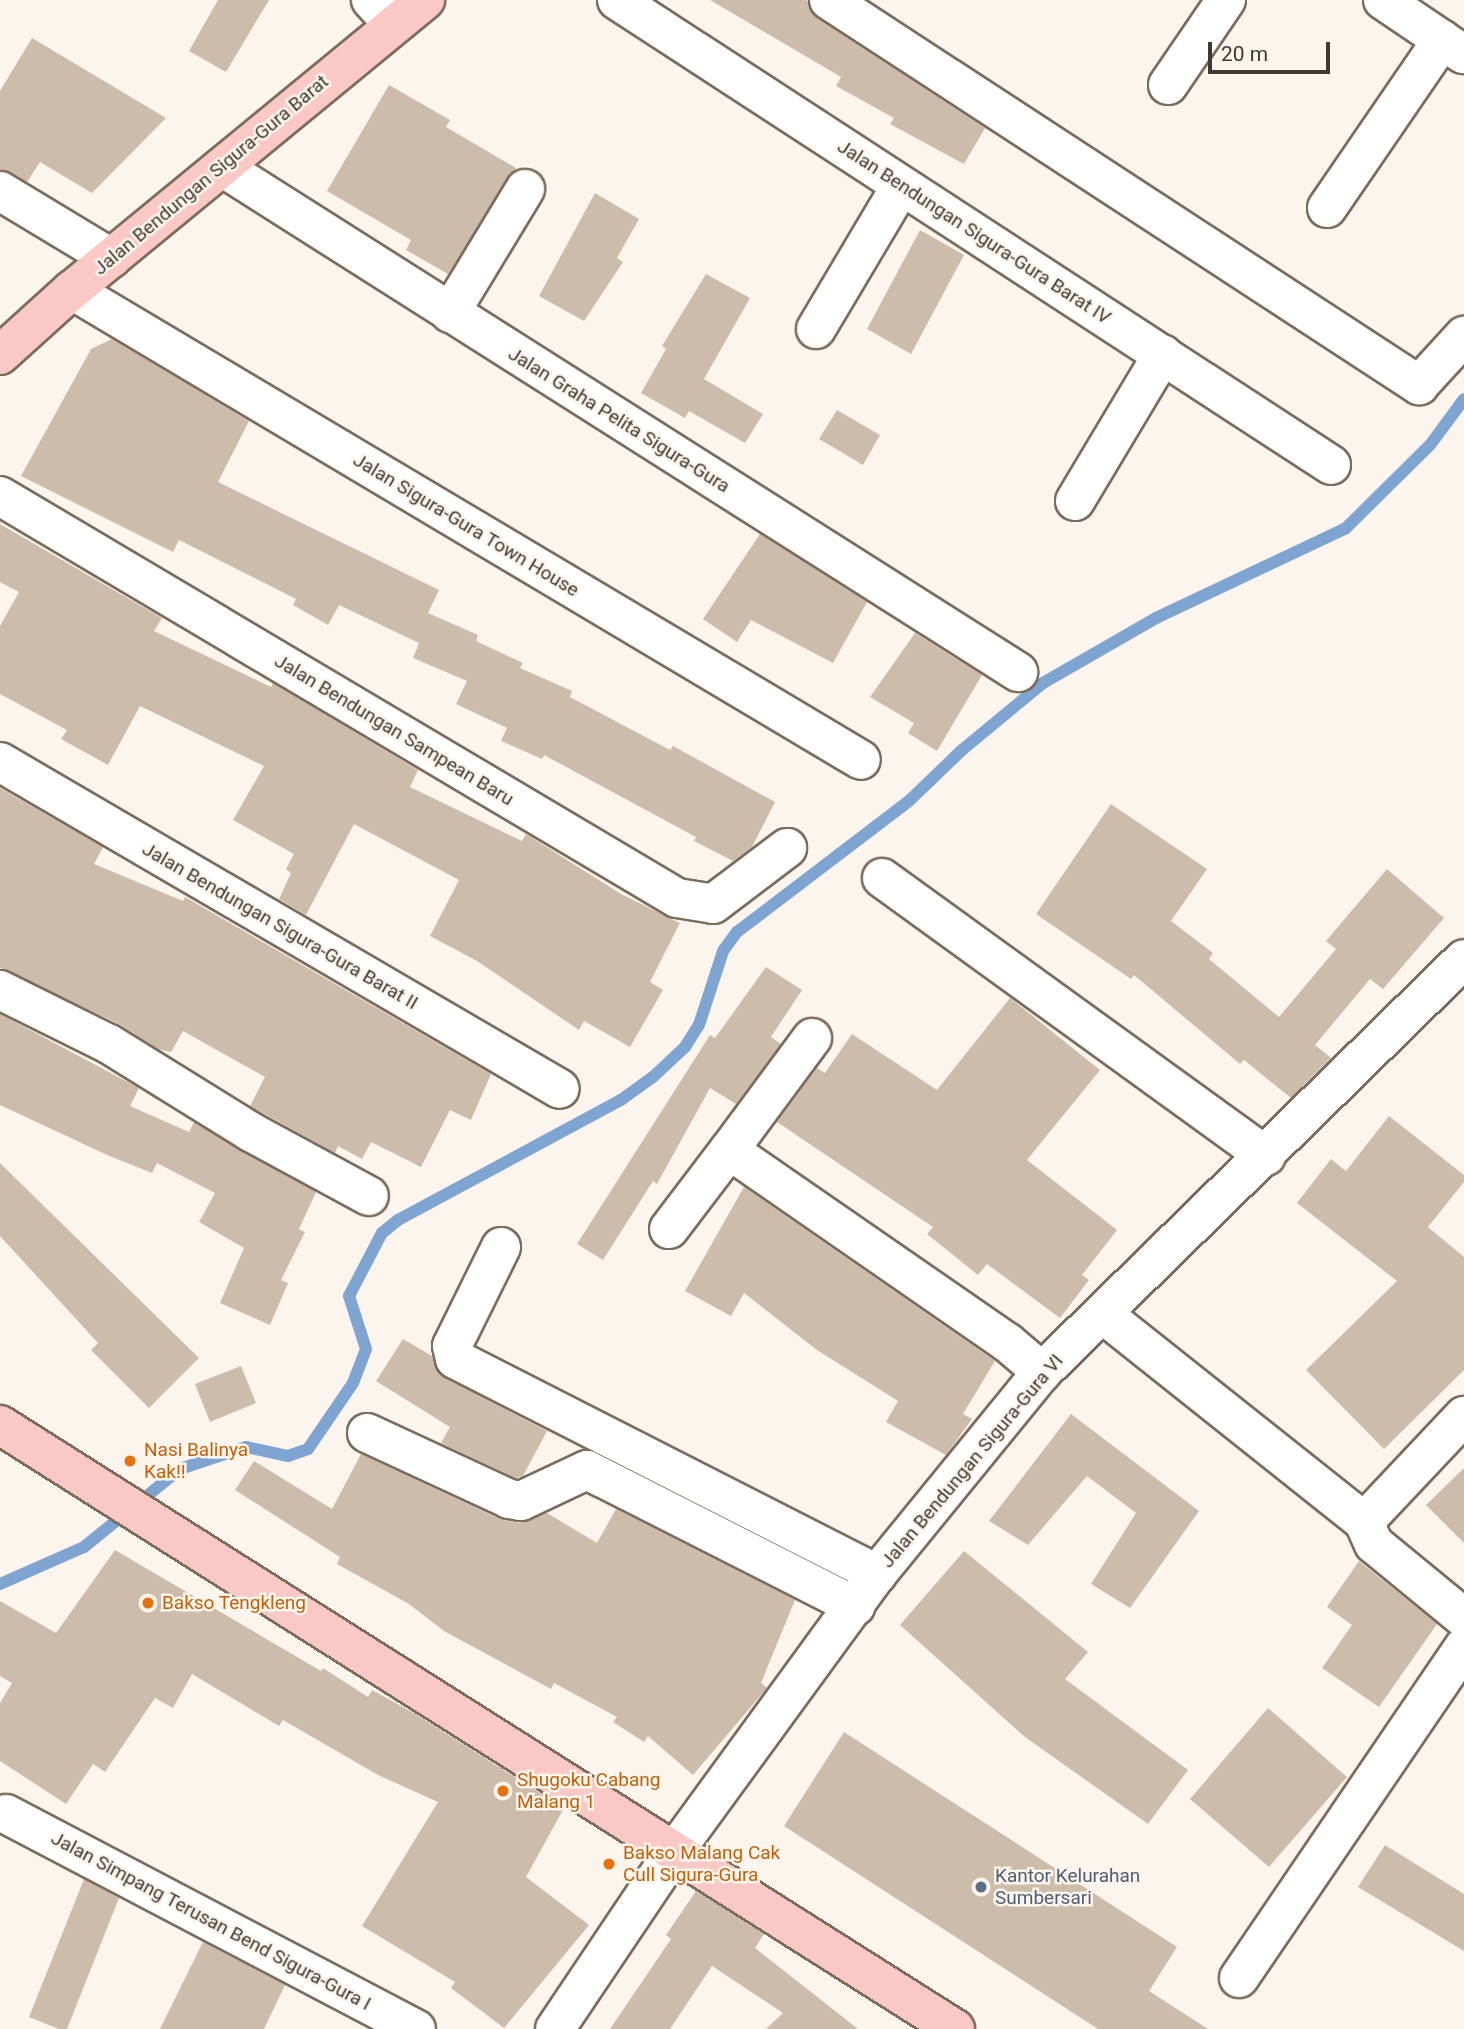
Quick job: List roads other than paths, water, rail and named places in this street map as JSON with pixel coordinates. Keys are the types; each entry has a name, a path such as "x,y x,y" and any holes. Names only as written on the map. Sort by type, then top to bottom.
{"main road":[{"name":"Jalan Bendungan Sigura-Gura Barat","path":"0,355 72,290 222,167 370,7 425,0"},
{"path":"0,1425 956,2029"}],"street":[{"name":"Jalan Bendungan Sigura-Gura Barat IV","path":"617,0 1331,465"},
{"path":"829,0 1419,385 1464,336"},
{"path":"1168,85 1226,0"},
{"path":"1327,208 1453,48 1384,0"},
{"name":"Jalan Graha Pelita Sigura-Gura","path":"222,167 1017,671"},
{"path":"816,329 901,186"},
{"path":"450,313 526,188"},
{"path":"0,191 111,258"},
{"name":"Jalan Sigura-Gura Town House","path":"72,290 861,760"},
{"path":"1075,501 1163,354"},
{"name":"Jalan Bendungan Sampean Baru","path":"0,496 677,898 713,904 787,848"},
{"name":"Jalan Bendungan Sigura-Gura Barat II","path":"0,762 560,1089"},
{"path":"882,878 1266,1156"},
{"name":"Jalan Bendungan Sigura-Gura VI","path":"555,2029 674,1852 877,1574 1042,1372 1104,1315 1464,959"},
{"path":"0,990 108,1044 251,1132 369,1196"},
{"path":"669,1229 812,1038"},
{"path":"729,1150 1009,1343 1042,1372"},
{"path":"501,1247 452,1346 455,1359 877,1574"},
{"path":"1104,1315 1364,1522 1374,1544 1464,1618"},
{"path":"1364,1522 1464,1416"},
{"path":"367,1433 509,1499 521,1501 587,1470 855,1606"},
{"path":"1239,1978 1464,1647"},
{"name":"Jalan Simpang Terusan Bend Sigura-Gura I","path":"6,1814 416,2029"}],"waterway":[{"path":"0,1584 84,1547 180,1469 246,1447 288,1456 308,1449 353,1383 366,1349 349,1296 382,1233 398,1220 621,1100 653,1077 685,1047 699,1025 723,951 737,932 909,801 962,750 1043,683 1156,618 1346,528 1430,445 1464,399"}],"place":[{"name":"Nasi Balinya Kak!!","path":"130,1461"},
{"name":"Bakso Tengkleng","path":"148,1603"},
{"name":"Shugoku Cabang Malang 1","path":"503,1791"},
{"name":"Bakso Malang Cak Cull Sigura-Gura","path":"609,1864"},
{"name":"Kantor Kelurahan Sumbersari","path":"981,1887"}]}
